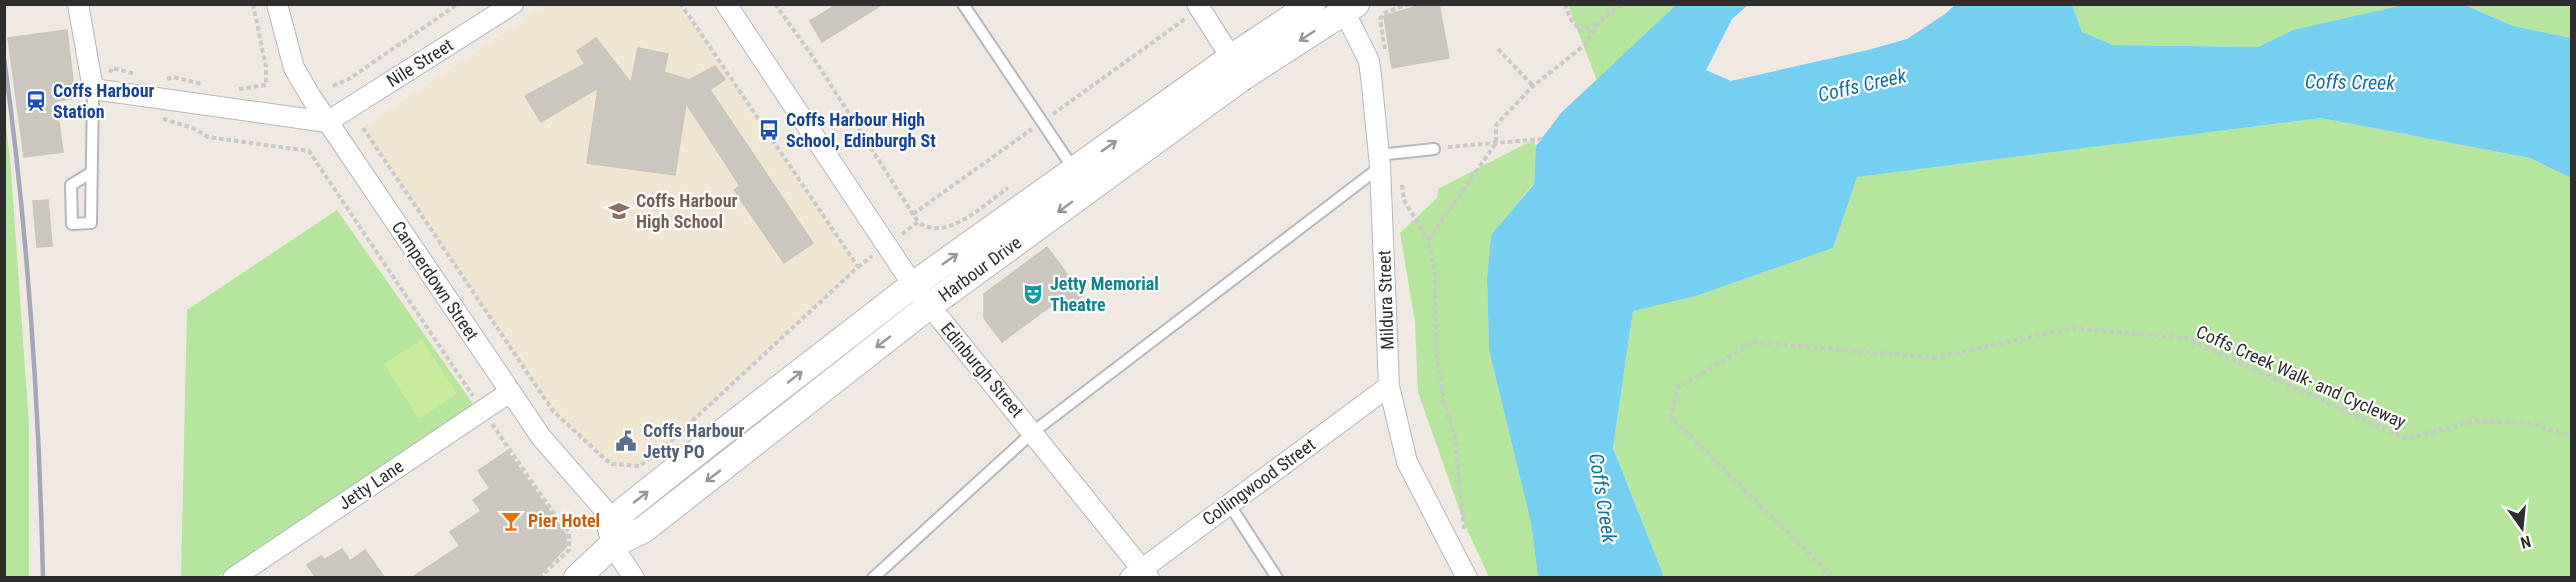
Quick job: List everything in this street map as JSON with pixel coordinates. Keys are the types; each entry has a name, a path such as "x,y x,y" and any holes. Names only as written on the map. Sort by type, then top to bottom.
{"street":[{"path":"78,4 102,90 327,122"},
{"name":"Camperdown Street","path":"277,4 294,68 327,122 541,437 603,508 612,545"},
{"name":"Nile Street","path":"327,122 513,4"},
{"name":"Edinburgh Street","path":"726,4 913,285 1033,432 1140,574"},
{"name":"Harbour Drive","path":"577,578 612,545 643,530 1238,67 1312,4"},
{"path":"1198,7 1238,67"},
{"name":"Harbour Drive","path":"612,545 622,512 913,285 1075,171 1238,67 1350,8"},
{"name":"Mildura Street","path":"1350,8 1369,61 1386,158 1389,386 1407,462 1467,578"},
{"name":"Collingwood Street","path":"1140,574 1229,504 1389,386"},
{"name":"Jetty Lane","path":"233,578 510,392"},
{"path":"612,545 634,578"}],"lane":[{"path":"963,4 1075,171"},
{"path":"92,172 71,185 72,224 91,224 92,172 102,90"},
{"path":"873,578 1033,432 1386,158 1434,149"},
{"path":"1229,504 1277,578"}],"path":[{"path":"230,88 240,90 266,85 266,67 253,4"},
{"path":"333,86 349,79 458,4"},
{"path":"681,4 858,267"},
{"path":"775,4 813,57 918,222 927,229 940,229 956,223 1014,184"},
{"path":"1565,4 1570,18 1580,31 1597,24 1622,4"},
{"path":"913,214 1198,7"},
{"path":"1428,240 1496,143 1496,126 1533,86 1586,44 1597,24"},
{"path":"1498,49 1533,86"},
{"path":"102,90 110,70 125,69 139,74"},
{"path":"159,78 170,80 173,77 209,85"},
{"path":"159,118 193,128 208,137 309,151 482,410 561,524 569,531 569,550 539,578"},
{"path":"363,128 553,411 612,464 640,466 662,449 858,267 918,222"},
{"path":"1434,149 1543,139"},
{"path":"1386,158 1404,200 1428,240 1435,273 1436,354 1444,401 1455,438 1463,526 1467,535"},
{"name":"Coffs Creek Walk- and Cycleway","path":"1830,578 1821,564 1671,417 1678,387 1754,342 1935,358 2072,328 2185,338 2407,440 2474,421 2534,424 2571,436"}],"shaded area":[{"name":"Coffs Harbour High School","path":"545,5 681,5 858,267 662,449 640,466 605,459 553,411 363,128"}],"green space":[{"path":"1568,4 1676,5 1597,81"},
{"path":"2072,5 2408,5 2294,30 2258,47 2113,45 2082,32"},
{"path":"2465,5 2571,5 2571,38 2513,26"},
{"path":"2321,118 2530,158 2571,178 2571,577 1664,577 1613,448 1633,311 1696,296 1833,248 1856,177"},
{"path":"5,121 10,157 29,425 29,577 5,577"},
{"path":"1533,140 1536,146 1534,183 1491,235 1487,278 1489,350 1531,523 1538,577 1489,577 1464,523 1418,392 1415,322 1400,233 1437,198 1438,189"},
{"path":"337,210 473,404 217,577 181,578 187,310"},
{"path":"422,339 457,394 419,419 384,364"}],"water":[{"name":"Coffs Creek","path":"2408,4 2465,5 2513,26 2571,38 2571,178 2530,158 2321,118 1857,177 1833,248 1696,296 1633,311 1613,448 1664,577 1538,577 1531,523 1489,350 1487,278 1491,235 1534,184 1536,146 1561,113 1676,5 1748,5 1732,19 1706,70 1731,81 1907,39 1955,5 2072,5 2082,32 2113,45 2258,47 2293,30"}],"building":[{"path":"837,4 883,4 822,42 810,21"},
{"path":"1424,4 1439,4 1449,58 1392,68 1384,16"},
{"path":"67,30 75,98 56,101 63,152 24,157 8,38"},
{"path":"596,38 631,83 638,48 668,54 664,72 689,80 715,66 725,79 710,90 813,243 784,263 734,190 740,186 686,103 675,175 587,163 598,88 541,122 525,96 585,64 577,51"},
{"path":"48,200 52,246 37,247 33,201"},
{"name":"Jetty Memorial Theatre","path":"1047,247 1083,295 1065,308 1059,300 1002,342 984,318 984,294"},
{"name":"Pier Hotel","path":"507,451 566,535 566,547 537,578 411,578 460,546 450,532 481,511 473,500 490,488 478,471"},
{"path":"342,549 350,561 365,550 385,578 316,578 307,565 321,556 324,560"}],"railway":[{"path":"4,58 20,187 31,317 39,448 43,578"}],"place":[{"name":"Coffs Harbour Station","path":"36,101"},
{"name":"Coffs Harbour High School, Edinburgh St","path":"769,130"},
{"name":"Coffs Harbour High School","path":"619,211"},
{"name":"Jetty Memorial Theatre","path":"1033,294"},
{"name":"Coffs Harbour Jetty PO","path":"626,441"},
{"name":"Pier Hotel","path":"511,521"}]}
